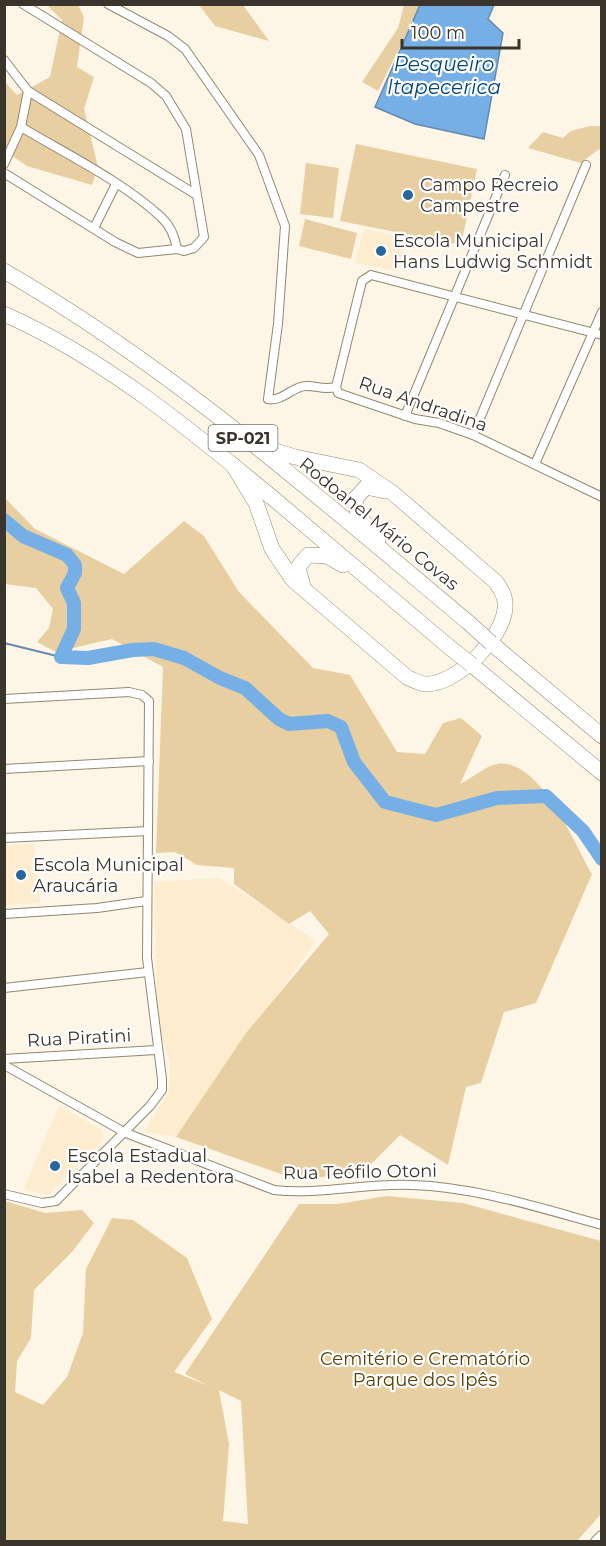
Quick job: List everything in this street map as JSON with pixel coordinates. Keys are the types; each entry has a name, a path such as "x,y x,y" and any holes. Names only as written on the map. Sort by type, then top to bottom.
{"highway":[{"name":"Rodoanel Mário Covas","path":"4,271 122,348 248,442 402,567 602,736"},
{"name":"SP-021","path":"4,314 116,376 233,465 602,773"},
{"path":"233,465 256,503 272,549 285,569 304,590 408,678 423,684 432,684 461,673 496,632 504,610 502,591 487,573 394,494 359,470 295,457 248,442"},
{"path":"394,494 366,487 359,492 355,507 361,519 402,567"},
{"path":"304,590 298,567 302,559 316,554 327,556 375,584"}],"street":[{"path":"4,173 138,253 177,249 184,251 194,248 204,237 203,222 195,195 186,129 166,96 151,83 23,4"},
{"path":"108,4 168,36 185,49 259,155 285,226 278,324 268,399 274,400 305,386 321,390 336,387 362,281 371,275 597,334"},
{"path":"4,60 28,91 195,195"},
{"path":"4,164 21,127 28,91"},
{"path":"21,127 116,184 162,217 174,235 177,249"},
{"path":"473,435 586,165"},
{"path":"405,416 505,175"},
{"path":"94,228 116,184"},
{"path":"535,464 597,334 602,312"},
{"name":"Rua Andradina","path":"336,387 338,393 405,416 473,435 601,495"},
{"path":"4,699 129,692 142,695 149,701 146,902 148,972 162,1090 126,1133 56,1201 42,1203 4,1194"},
{"path":"4,769 149,761"},
{"path":"4,838 148,831"},
{"path":"4,914 97,908 146,902"},
{"path":"4,988 148,972"},
{"name":"Rua Piratini","path":"4,1059 156,1050"},
{"name":"Rua Teófilo Otoni","path":"4,1065 126,1133 274,1190 295,1192 410,1185 444,1187 602,1225"},
{"path":"597,1542 602,1538"}],"shaded area":[{"name":"Escola Municipal Hans Ludwig Schmidt","path":"364,229 406,238 398,271 355,263"},
{"name":"Escola Municipal Araucária","path":"34,844 40,903 5,905 5,846"},
{"path":"220,878 316,941 176,1137 144,1132 169,1092 170,1062 158,1025 154,882"},
{"name":"Escola Estadual Isabel a Redentora","path":"59,1106 100,1129 104,1134 101,1143 48,1195 24,1189"}],"green space":[{"path":"47,5 78,5 84,17 77,67 94,77 84,109 98,167 92,185 27,166 5,151 4,81 17,95 50,77 62,20"},
{"path":"199,5 243,5 269,41 215,26"},
{"path":"404,5 421,5 378,91 362,82 398,28"},
{"path":"590,126 601,126 601,152 599,149 581,163 528,148 543,132 563,138 571,131"},
{"name":"Campo Recreio Campestre","path":"356,144 477,169 461,245 340,221"},
{"path":"306,163 339,168 333,218 300,214"},
{"path":"305,219 357,233 351,259 299,246"},
{"path":"4,497 35,529 124,574 184,521 204,536 239,592 313,668 350,675 397,752 425,754 443,723 461,718 482,736 460,784 492,765 513,765 527,774 554,805 592,874 536,1003 504,1012 481,1083 466,1087 448,1165 400,1135 363,1172 298,1180 176,1137 246,1033 329,934 310,911 289,924 234,884 234,868 197,865 175,852 156,853 163,667 112,639 56,652 37,642 49,628 53,609 36,588 5,584"},
{"name":"Cemitério e Crematório Parque dos Ipês","path":"387,1196 463,1203 601,1241 601,1514 577,1541 5,1541 5,1201 45,1213 82,1210 94,1223 72,1252 34,1290 31,1338 17,1361 15,1392 43,1405 67,1377 83,1333 86,1269 112,1218 133,1220 187,1258 212,1319 174,1372 209,1386 185,1374 299,1204 338,1204","holes":["219,1390 241,1401 248,1524 223,1521 229,1444"]}],"water":[{"name":"Pesqueiro Itapecerica","path":"420,5 494,5 488,19 503,33 484,139 415,124 375,107"}],"waterway":[{"path":"4,520 23,536 67,555 75,565 75,573 67,588 74,603 74,629 61,657 88,658 133,650 154,649 184,658 220,678 245,688 279,719 289,724 328,721 341,727 354,762 385,802 436,815 497,798 546,796 583,831 602,859"},
{"path":"4,643 61,657"}],"place":[{"name":"Campo Recreio Campestre","path":"408,195"},
{"name":"Escola Municipal Hans Ludwig Schmidt","path":"381,251"},
{"name":"Escola Municipal Araucária","path":"21,875"},
{"name":"Escola Estadual Isabel a Redentora","path":"55,1166"}]}
